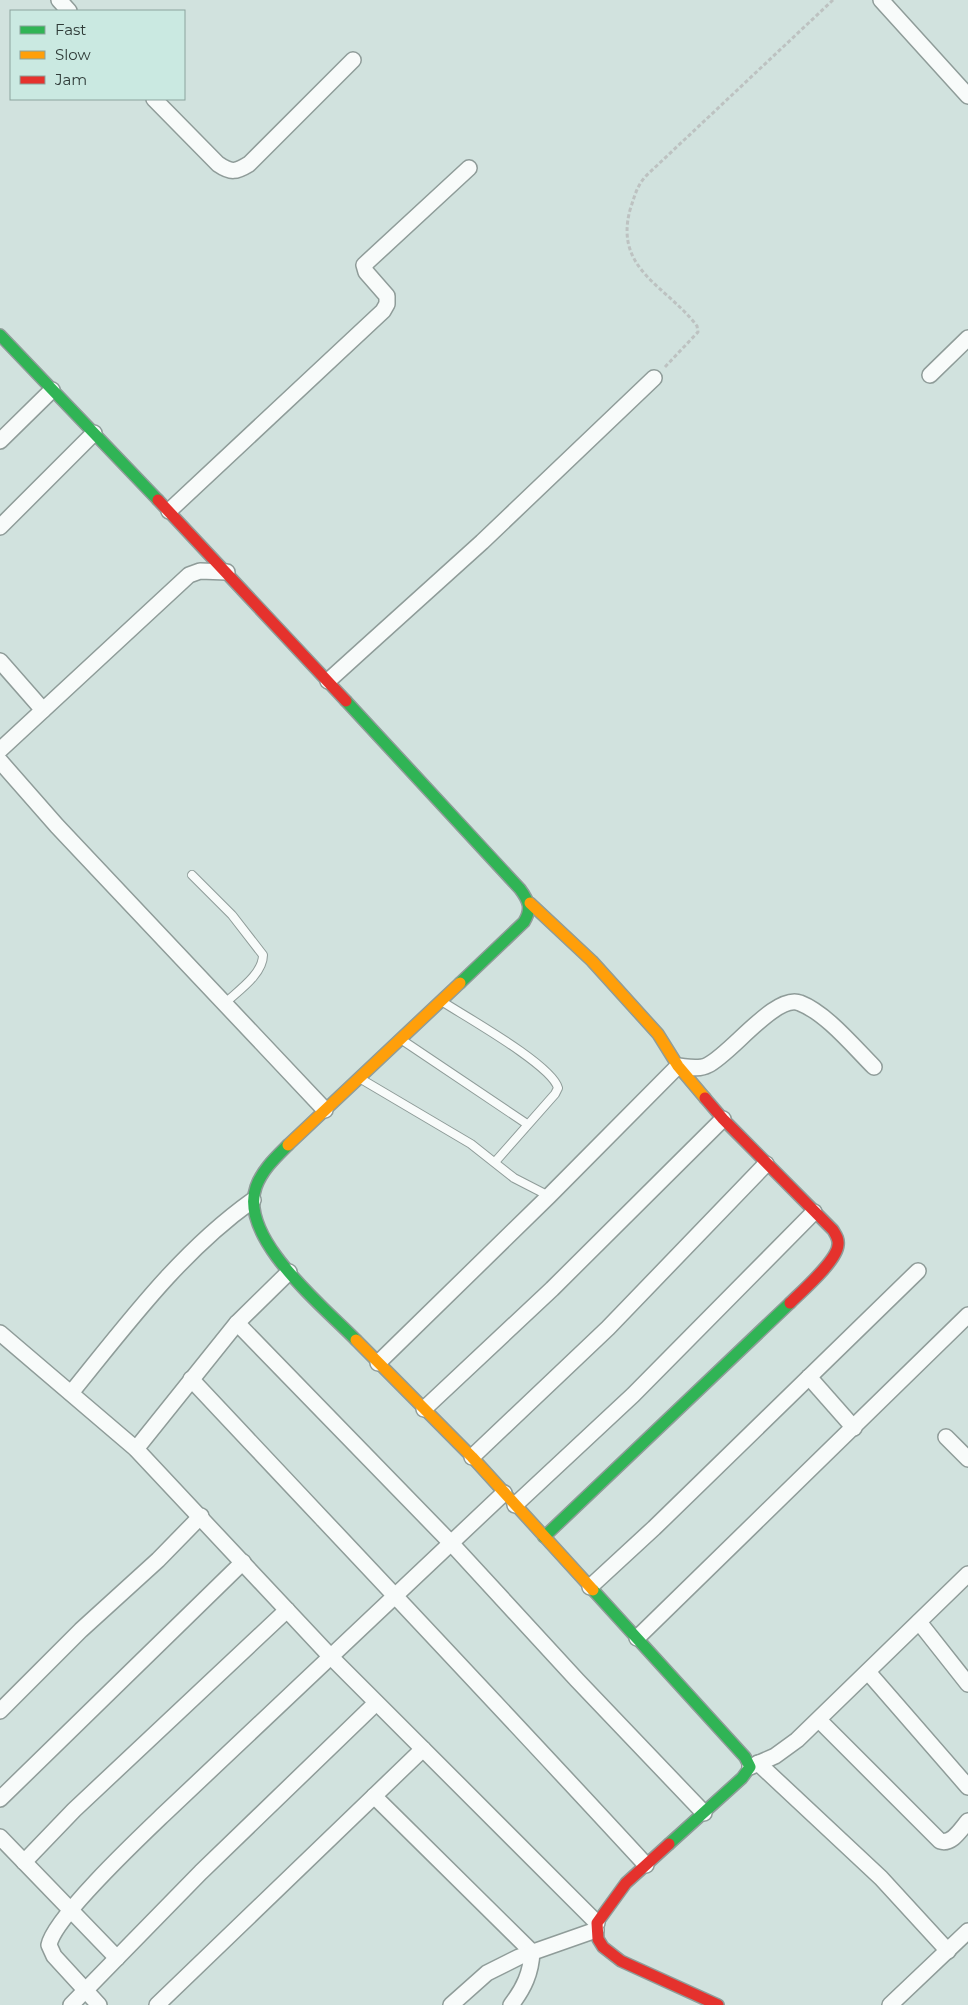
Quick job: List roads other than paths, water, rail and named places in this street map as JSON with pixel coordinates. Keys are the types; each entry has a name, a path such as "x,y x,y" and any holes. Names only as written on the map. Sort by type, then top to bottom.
{"street":[{"path":"58,0 69,10"},
{"path":"881,0 968,96"},
{"path":"155,100 218,164 228,172 239,171 249,164 354,60"},
{"path":"169,512 383,311 387,304 387,296 366,272 364,265 470,168"},
{"path":"0,335 227,572 520,889 530,903 592,961 658,1034 678,1066 723,1119 838,1237 838,1251 835,1255 778,1316 544,1537"},
{"path":"930,376 968,338"},
{"path":"328,682 482,542 654,378"},
{"path":"0,440 52,390"},
{"path":"0,527 94,434"},
{"path":"0,750 189,575 200,571 227,572"},
{"path":"0,661 43,710"},
{"path":"0,761 57,826 325,1110"},
{"path":"530,903 530,914 524,922 279,1154 260,1176 253,1200 256,1223 268,1246 289,1272 472,1457 746,1757 881,1878 948,1950"},
{"path":"678,1066 693,1068 709,1065 781,1004 798,1002 819,1015 874,1067"},
{"path":"378,1363 549,1196 678,1066"},
{"path":"424,1409 552,1289 723,1119"},
{"path":"472,1457 608,1328 766,1164"},
{"path":"71,1393 163,1281 209,1234 253,1200"},
{"path":"515,1504 633,1395 814,1212"},
{"path":"590,1587 654,1528 918,1271"},
{"path":"136,1449 237,1323 289,1272"},
{"path":"637,1638 968,1315"},
{"path":"237,1323 451,1543 577,1680 704,1813"},
{"path":"0,1333 136,1449 201,1516 331,1657 597,1926 598,1939 603,1947 620,1961 718,2005"},
{"path":"809,1377 854,1428"},
{"path":"191,1379 394,1597 482,1687 646,1865"},
{"path":"946,1437 968,1459"},
{"path":"99,2005 54,1956 48,1946 50,1938 112,1866 164,1814 504,1493"},
{"path":"0,1711 81,1630 158,1560 201,1516"},
{"path":"0,1799 243,1562"},
{"path":"451,2005 487,1973 532,1952 597,1926 626,1883 728,1792 754,1765 790,1746 820,1721 968,1574"},
{"path":"24,1862 74,1810 287,1610"},
{"path":"919,1622 968,1684"},
{"path":"868,1672 968,1787"},
{"path":"71,2005 201,1872 376,1702"},
{"path":"820,1721 940,1841 945,1843 950,1840 968,1820"},
{"path":"157,2005 422,1750"},
{"path":"374,1796 532,1952 531,1969 524,1985 511,2005"},
{"path":"0,1838 117,1958"},
{"path":"890,2005 968,1931"}],"lane":[{"path":"192,875 232,915 263,955 263,962 258,970 225,1003"},
{"path":"441,1000 538,1064 556,1082 558,1088 555,1094 495,1162"},
{"path":"400,1039 527,1124"},
{"path":"359,1078 471,1144 514,1178 549,1196"}]}
